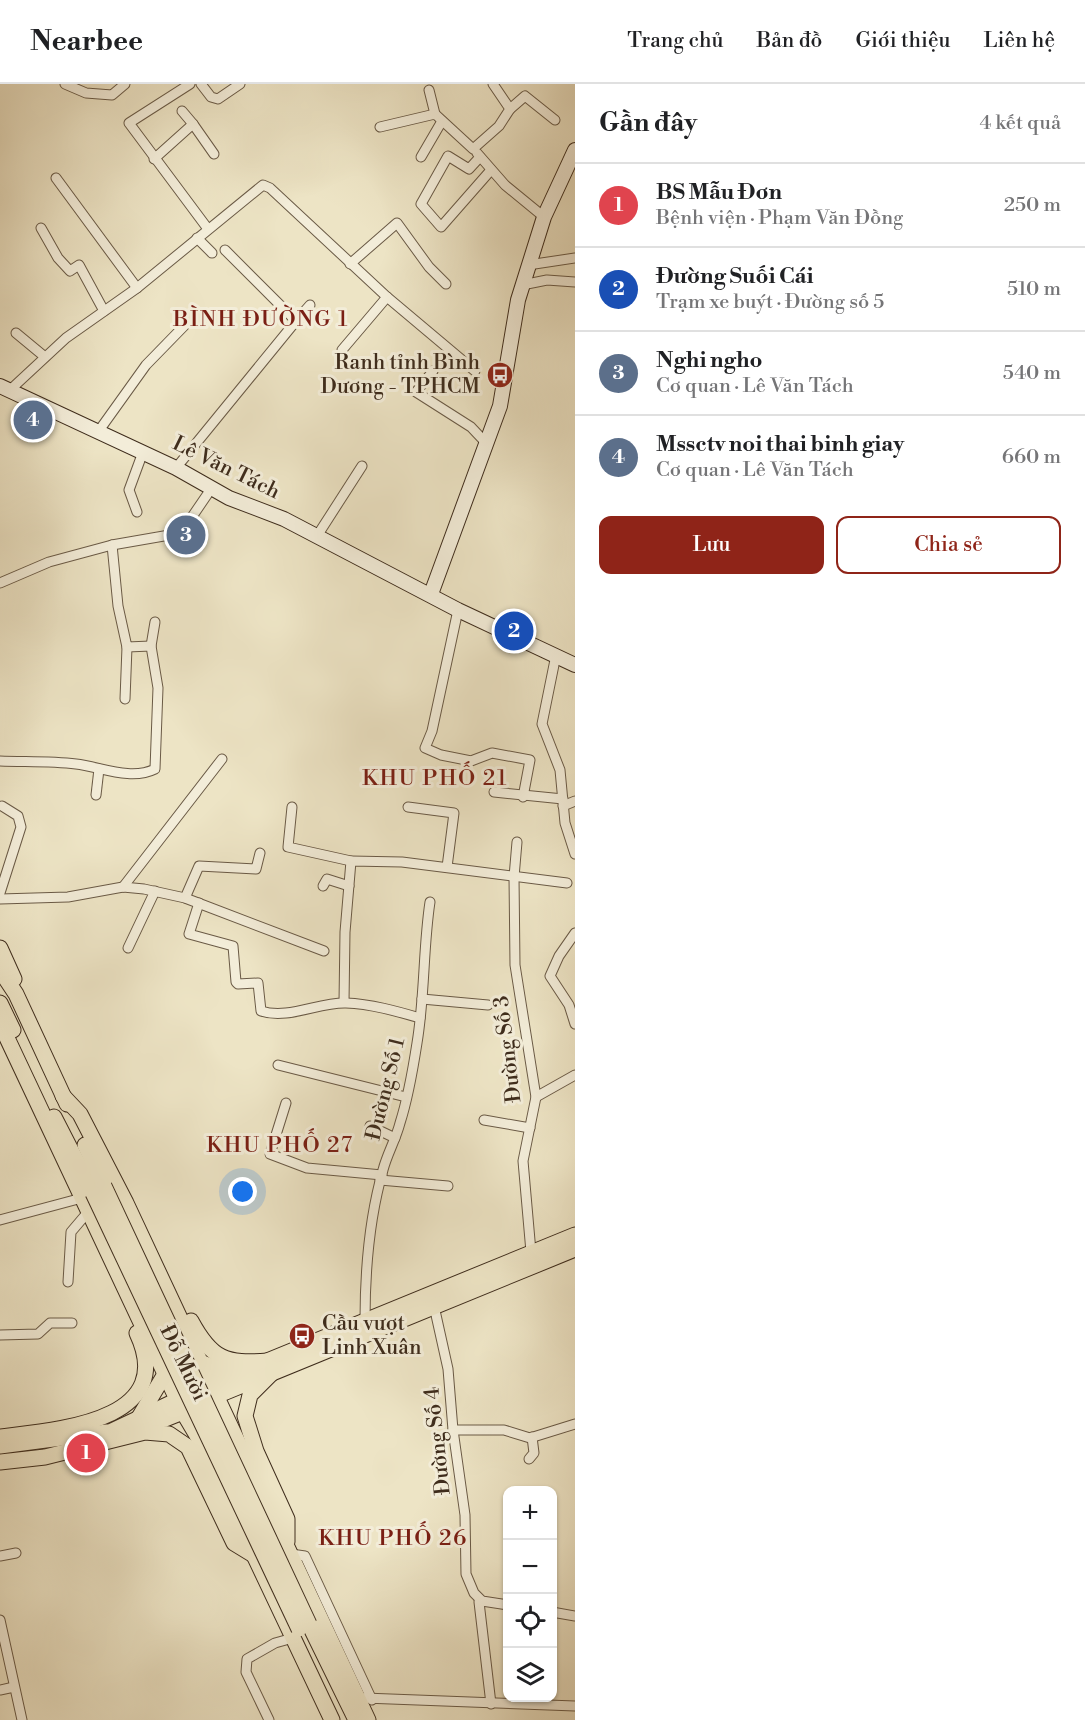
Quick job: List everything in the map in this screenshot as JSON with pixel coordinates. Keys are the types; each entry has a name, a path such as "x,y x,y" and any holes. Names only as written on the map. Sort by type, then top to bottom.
{"main road":[{"path":"430,594 500,406 522,285 528,265 544,217 575,151"},
{"name":"Lê Văn Tách","path":"5,388 176,468 211,489 317,536 458,610 575,665"},
{"name":"Đỗ Mười","path":"0,948 14,980 16,994"},
{"name":"Đỗ Mười","path":"0,970 16,994 63,1096 92,1202"},
{"name":"Đỗ Mười","path":"0,1003 29,1065 49,1117"},
{"name":"Đỗ Mười","path":"0,1023 92,1202 165,1374 199,1439 253,1555 356,1720"},
{"path":"14,1053 29,1065"},
{"name":"Đỗ Mười","path":"63,1096 80,1113 126,1203 312,1600 369,1706"},
{"path":"0,1437 71,1426 113,1414 133,1399 142,1384 145,1365 139,1337 94,1245 92,1202"},
{"path":"92,1202 300,1630"},
{"path":"126,1203 143,1221 189,1317 210,1350 228,1361 270,1366 434,1306 575,1250"},
{"path":"0,1456 93,1441 138,1419 165,1419 180,1406 365,1320 575,1235"},
{"path":"138,1419 165,1374 200,1360 245,1377"},
{"path":"270,1366 250,1395 245,1416 256,1451 287,1519 289,1550"},
{"path":"138,1419 199,1439 231,1424 245,1377"},
{"path":"0,1446 110,1432"},
{"path":"0,1462 57,1455 145,1432 169,1434 181,1440 195,1457 234,1543 253,1555"},
{"path":"312,1600 330,1680"},
{"name":"Đỗ Mười","path":"300,1630 332,1720"},
{"name":"Đỗ Mười","path":"330,1680 342,1720"}],"street":[{"path":"65,84 86,93 112,95 125,84"},
{"path":"190,84 129,123 208,229"},
{"path":"201,84 211,97 218,99 240,84"},
{"path":"493,84 510,109"},
{"path":"429,90 439,117 473,148 491,170 544,217"},
{"path":"473,148 499,126 510,109 525,96 555,120"},
{"path":"182,111 214,154"},
{"path":"380,127 439,117"},
{"path":"421,158 439,117"},
{"path":"154,159 193,124"},
{"path":"480,157 469,169 446,154 421,204 441,227 491,170"},
{"path":"56,178 137,288"},
{"path":"5,388 66,338 137,288 263,185 270,188 387,297 475,371"},
{"path":"350,264 397,223 429,267 446,284"},
{"path":"41,228 57,258 70,271 79,265 105,311"},
{"path":"197,238 212,253"},
{"path":"225,250 296,321"},
{"path":"528,265 575,258"},
{"path":"522,285 547,280 575,282"},
{"path":"342,350 387,297"},
{"path":"176,468 310,305"},
{"path":"98,432 146,365 185,325"},
{"path":"16,333 45,357"},
{"path":"434,371 416,392 471,427 487,444"},
{"path":"137,512 129,490 143,452"},
{"path":"317,536 362,466"},
{"path":"0,583 49,562 112,545 181,533 211,489"},
{"path":"112,545 118,606 127,647 125,699"},
{"path":"458,610 432,731 425,748 441,755 471,761 492,753 530,760 523,797"},
{"path":"0,761 77,764 99,770 129,773 148,772 155,769 158,688 151,646 155,622"},
{"path":"127,647 151,646"},
{"path":"556,656 542,724 560,770 563,802 575,854"},
{"path":"123,887 222,759"},
{"path":"96,795 99,770"},
{"path":"494,792 563,802 575,801"},
{"path":"0,893 21,827 18,816 2,806"},
{"path":"292,807 288,847 351,861 447,867 567,883"},
{"path":"408,807 454,813 447,867"},
{"name":"Đường Số 3","path":"517,842 514,877 515,965 536,1097 523,1167 531,1252"},
{"path":"185,898 199,866 256,869 260,853"},
{"path":"344,1002 345,932 351,861"},
{"path":"323,886 327,879 349,886"},
{"path":"0,899 68,897 123,887 155,891 185,898 324,951"},
{"path":"128,948 155,891"},
{"name":"Đường Số 1","path":"365,1320 366,1264 381,1177 406,1097 426,981 425,935 430,902"},
{"path":"199,903 189,933 232,946 236,982 238,984 258,983 261,1011 291,1011 344,1002 380,1007 420,1018"},
{"path":"575,933 559,956 550,976 570,1005 575,1024"},
{"path":"422,999 488,1005"},
{"path":"278,1065 406,1097"},
{"path":"536,1097 575,1075"},
{"path":"286,1103 270,1155 307,1168 448,1186"},
{"path":"484,1120 530,1128"},
{"path":"370,1126 395,1138"},
{"path":"0,1220 92,1202"},
{"path":"68,1282 71,1232 92,1202"},
{"name":"Đường Số 4","path":"434,1306 448,1369 453,1430 465,1515 466,1574 474,1593 482,1600"},
{"path":"0,1335 38,1334 50,1323 72,1323"},
{"path":"453,1430 504,1430 532,1437 575,1424"},
{"path":"529,1459 534,1453 532,1437"},
{"path":"289,1550 305,1556 369,1706 491,1704 575,1706"},
{"path":"0,1556 16,1553"},
{"path":"491,1704 479,1602 482,1600 503,1604"},
{"path":"557,1613 575,1616"},
{"path":"0,1620 22,1720"},
{"path":"269,1720 246,1672 247,1659 300,1630"},
{"path":"0,1690 14,1687"}],"place":[{"name":"Ranh tỉnh Bình Dương - TPHCM","path":"500,375"},
{"name":"Mssctv noi thai binh giay","path":"33,420"},
{"name":"Nghi ngho","path":"186,535"},
{"name":"Đường Suối Cái","path":"514,631"},
{"name":"Cầu vượt Linh Xuân","path":"302,1336"},
{"name":"BS Mẫu Đơn","path":"86,1453"}],"district":[{"name":"BÌNH ĐƯỜNG 1","path":"261,319"},
{"name":"KHU PHỐ 21","path":"435,778"},
{"name":"KHU PHỐ 27","path":"280,1145"},
{"name":"KHU PHỐ 26","path":"393,1538"}]}
